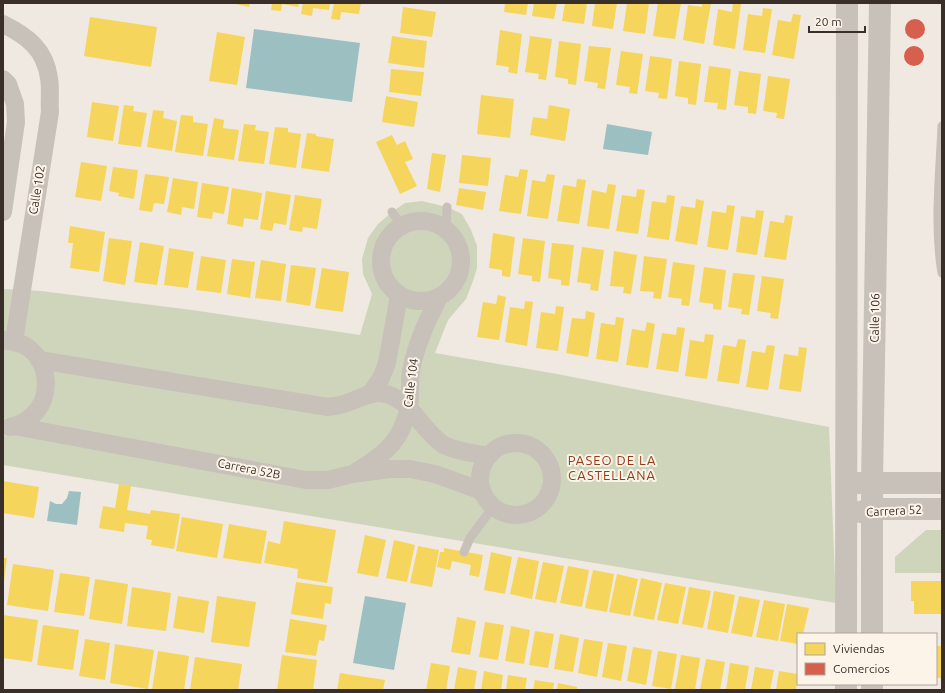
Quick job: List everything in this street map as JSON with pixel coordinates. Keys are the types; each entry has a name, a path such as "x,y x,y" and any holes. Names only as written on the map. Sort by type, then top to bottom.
{"street":[{"path":"846,633 847,3"},
{"name":"Calle 106","path":"872,633 872,483 880,3"},
{"name":"Calle 102","path":"3,24 20,32 33,43 46,64 50,79 50,112 8,341"},
{"path":"3,78 8,84 15,104 16,122 3,212"},
{"name":"Calle 104","path":"352,474 388,450 398,438 409,408 410,378 418,344 426,323 439,297 450,289 457,278 461,265 460,252 455,240 446,230 436,224 425,221 413,222 397,219 392,233 385,243 381,254 380,266 384,278 390,288 399,296"},
{"path":"370,394 381,378 387,363 399,296 412,301 426,301 439,297"},
{"path":"8,341 28,349 40,360 45,373 46,386 43,400 37,412 27,421 8,427"},
{"path":"40,360 328,407 340,406 370,394 381,393 400,401 409,408 430,434 444,445 456,450 489,456"},
{"name":"Carrera 52B","path":"8,427 306,480 328,480 352,474 389,469 410,469 435,474 482,491"},
{"path":"514,443 524,444 541,453 551,470 552,480 550,490 546,498 531,512 521,514 502,512 493,507 486,500 480,482 480,472 483,464 489,456 496,449 514,443"},
{"path":"846,483 942,483"},
{"name":"Carrera 52","path":"846,516 873,509 942,509"}],"lane":[{"path":"942,126 938,232 942,273"},
{"path":"446,230 447,207"},
{"path":"464,552 470,538 493,507"}],"green space":[{"path":"422,201 447,207 462,214 471,230 477,246 477,268 466,299 448,320 435,353 557,374 829,427 836,603 3,465 3,289 41,291 192,310 360,335 372,294 363,274 362,259 368,238 378,224 405,203"},
{"path":"926,530 942,530 942,573 895,573 895,557"}],"water":[{"path":"254,29 360,43 352,102 246,88"},
{"path":"607,124 652,132 648,155 603,149"},
{"path":"69,491 81,492 77,525 47,521 50,501 56,504 62,504 67,498"},
{"path":"365,596 406,603 394,670 353,663"}],"building: Viviendas":[{"path":"236,3 250,3 249,7"},
{"path":"272,3 299,3 298,7 282,4 281,11 271,10"},
{"path":"303,3 330,3 329,10 313,8 312,16 301,14"},
{"path":"334,3 361,3 359,14 341,12 340,20 331,19"},
{"path":"505,3 528,3 526,15 504,12"},
{"path":"534,3 557,3 554,19 532,16"},
{"path":"565,3 587,3 584,24 562,21"},
{"path":"595,3 617,3 613,29 592,26"},
{"path":"627,3 649,3 645,34 623,31"},
{"path":"658,3 681,3 675,39 653,36"},
{"path":"702,3 711,3 704,44 683,40 688,5 702,7"},
{"path":"733,3 741,4 735,49 713,45 718,9 732,12"},
{"path":"403,7 436,12 432,37 400,33"},
{"path":"763,8 772,9 765,53 743,50 748,14 762,16"},
{"path":"793,14 801,15 794,59 772,55 778,20 791,22"},
{"path":"90,17 157,27 151,67 84,56"},
{"path":"500,30 522,34 517,74 508,72 509,67 496,65"},
{"path":"217,32 245,37 237,85 209,81"},
{"path":"392,36 427,41 424,68 388,63"},
{"path":"530,36 552,39 546,80 538,79 539,74 525,72"},
{"path":"559,41 581,44 576,85 568,84 568,79 555,77"},
{"path":"589,46 611,48 605,89 597,88 598,83 584,81"},
{"path":"621,51 643,54 637,94 629,93 630,87 616,85"},
{"path":"650,56 672,59 667,99 658,98 659,93 645,91"},
{"path":"679,61 701,64 696,105 688,104 688,98 675,96"},
{"path":"709,66 731,69 726,110 717,109 718,103 704,102"},
{"path":"391,69 424,72 421,96 389,92"},
{"path":"739,71 761,74 756,114 748,113 748,107 734,105"},
{"path":"768,76 790,79 784,119 776,118 777,113 763,111"},
{"path":"481,95 514,99 510,138 477,134"},
{"path":"386,96 418,102 414,127 382,122"},
{"path":"92,102 119,106 113,141 87,137"},
{"path":"124,105 134,106 133,111 147,113 141,147 118,144"},
{"path":"549,105 570,109 565,141 530,135 533,117 547,119"},
{"path":"153,110 164,111 163,118 177,121 172,151 147,147"},
{"path":"181,115 193,116 193,122 208,124 203,156 175,152"},
{"path":"214,118 224,120 223,128 239,130 234,160 207,156"},
{"path":"244,124 256,125 255,130 269,132 264,164 238,161"},
{"path":"275,127 288,128 288,132 301,134 296,168 269,164"},
{"path":"307,133 334,139 329,172 301,168"},
{"path":"392,135 397,145 405,141 413,159 405,162 417,186 400,194 376,142"},
{"path":"432,153 446,155 440,192 427,189"},
{"path":"462,155 491,158 488,186 459,183"},
{"path":"81,162 107,166 101,201 75,197"},
{"path":"113,167 138,170 134,199 118,196 119,193 109,191"},
{"path":"520,169 528,170 521,214 499,211 505,175 518,177"},
{"path":"145,174 169,177 164,204 154,203 152,212 139,210"},
{"path":"547,174 555,175 548,219 527,216 532,180 545,182"},
{"path":"173,178 198,182 194,209 182,207 181,215 167,212"},
{"path":"577,179 586,180 579,224 557,221 563,185 576,187"},
{"path":"202,183 229,187 224,214 213,212 212,219 197,217"},
{"path":"608,184 616,185 609,229 587,226 592,190 606,193"},
{"path":"232,188 262,193 258,220 244,218 243,227 227,224"},
{"path":"459,188 486,192 483,210 456,205"},
{"path":"637,189 645,190 638,234 616,231 622,195 636,197"},
{"path":"266,191 291,195 286,225 274,223 272,231 260,229"},
{"path":"295,195 322,199 317,229 303,227 302,232 289,230"},
{"path":"667,195 675,196 669,240 647,237 652,201 666,203"},
{"path":"696,199 704,201 697,245 675,241 681,206 695,208"},
{"path":"727,205 735,206 728,250 707,247 712,211 726,213"},
{"path":"756,210 764,211 757,255 736,252 741,216 755,218"},
{"path":"785,215 793,216 786,260 764,257 770,221 784,223"},
{"path":"70,226 105,232 99,272 70,268 73,243 68,243"},
{"path":"493,233 515,237 510,277 502,276 502,270 489,268"},
{"path":"109,238 132,241 125,285 103,281"},
{"path":"523,238 545,241 540,282 532,281 532,276 518,274"},
{"path":"140,242 164,246 157,285 134,282"},
{"path":"552,243 574,245 569,286 561,285 561,280 548,278"},
{"path":"582,247 604,250 598,291 590,290 591,284 577,282"},
{"path":"169,248 194,252 188,288 164,285"},
{"path":"614,251 637,255 631,294 623,293 624,287 610,286"},
{"path":"201,256 226,260 221,293 196,290"},
{"path":"644,256 667,259 661,299 653,298 654,292 640,291"},
{"path":"232,259 255,262 250,298 227,294"},
{"path":"261,260 286,264 281,301 255,298"},
{"path":"673,262 695,265 689,306 681,305 682,299 668,297"},
{"path":"291,265 316,268 310,306 286,302"},
{"path":"704,267 726,270 721,310 713,309 713,304 699,302"},
{"path":"322,268 349,272 343,312 315,308"},
{"path":"733,273 755,275 749,315 741,314 742,309 728,307"},
{"path":"762,276 784,279 778,319 770,318 771,313 757,311"},
{"path":"498,295 506,297 499,340 477,337 483,302 496,304"},
{"path":"525,301 533,302 527,346 505,342 510,307 524,309"},
{"path":"556,306 564,307 558,351 536,348 541,312 555,314"},
{"path":"586,311 595,313 588,357 566,353 572,318 585,319"},
{"path":"616,317 624,318 618,362 596,359 601,323 615,325"},
{"path":"647,322 655,324 648,368 626,365 632,329 645,331"},
{"path":"677,327 685,328 678,372 656,369 662,333 676,335"},
{"path":"705,334 714,335 707,379 685,376 690,340 704,342"},
{"path":"738,339 746,340 739,384 717,381 723,345 736,347"},
{"path":"767,345 775,346 768,390 746,387 752,351 765,353"},
{"path":"799,347 807,348 801,392 779,389 784,354 798,356"},
{"path":"3,481 39,487 34,518 3,513"},
{"path":"119,484 131,486 127,510 150,514 151,510 180,514 174,549 151,545 152,540 146,539 148,526 125,523 124,532 99,528 103,506 115,508"},
{"path":"182,517 223,524 217,558 176,551"},
{"path":"284,521 336,530 327,583 297,578 298,569 264,563 268,541 280,544"},
{"path":"229,524 267,531 261,564 223,558"},
{"path":"365,535 386,540 378,577 357,573"},
{"path":"394,540 415,545 407,582 386,578"},
{"path":"418,546 439,550 432,587 410,583"},
{"path":"444,548 483,555 479,577 469,575 471,565 452,561 450,570 437,567 440,552 444,552"},
{"path":"491,552 512,557 505,594 484,590"},
{"path":"518,557 539,561 532,599 510,594"},
{"path":"3,558 7,558 4,581 3,581"},
{"path":"543,562 564,566 556,603 535,599"},
{"path":"13,564 54,570 48,611 7,605"},
{"path":"568,566 589,570 582,607 560,603"},
{"path":"593,570 614,574 607,612 585,608"},
{"path":"60,573 90,577 84,616 54,612"},
{"path":"617,574 638,579 630,616 609,612"},
{"path":"641,578 662,583 654,620 633,616"},
{"path":"95,579 128,584 122,624 89,619"},
{"path":"911,581 942,581 942,614 914,614 914,601 911,601"},
{"path":"296,582 333,587 331,604 325,603 323,619 291,614"},
{"path":"665,583 686,587 678,624 657,620"},
{"path":"132,587 171,593 166,631 127,626"},
{"path":"689,587 711,591 703,628 682,624"},
{"path":"714,591 735,595 728,633 707,629"},
{"path":"178,596 209,601 204,633 173,628"},
{"path":"217,596 256,602 249,647 211,642"},
{"path":"739,596 760,600 752,637 731,633"},
{"path":"764,600 785,604 778,641 756,637"},
{"path":"787,604 809,608 803,633 797,633 797,644 780,641"},
{"path":"3,615 38,620 32,662 3,658"},
{"path":"457,617 476,621 470,655 451,652"},
{"path":"290,619 327,625 324,641 319,640 316,656 285,652"},
{"path":"485,622 504,625 498,660 479,657"},
{"path":"43,625 79,630 73,670 37,665"},
{"path":"511,626 530,630 524,664 505,661"},
{"path":"535,631 554,634 548,668 529,665"},
{"path":"560,634 579,638 573,672 554,669"},
{"path":"85,639 110,643 105,680 79,676"},
{"path":"584,639 603,642 597,677 578,673"},
{"path":"608,643 627,646 621,681 602,677"},
{"path":"115,644 154,650 148,689 110,683"},
{"path":"937,646 942,646 942,678 937,678"},
{"path":"633,647 652,650 646,685 627,681"},
{"path":"158,651 189,656 184,690 152,690"},
{"path":"658,651 677,654 671,689 652,686"},
{"path":"282,655 317,660 313,690 277,690"},
{"path":"681,655 700,658 695,690 675,689"},
{"path":"195,657 242,664 238,690 190,690"},
{"path":"706,659 725,662 720,690 700,690"},
{"path":"431,663 450,666 446,690 426,690"},
{"path":"730,663 749,666 745,690 726,690"},
{"path":"458,667 477,671 474,690 454,690"},
{"path":"755,667 774,670 770,690 751,690"},
{"path":"484,671 503,675 501,690 481,690"},
{"path":"779,671 797,674 796,690 776,690"},
{"path":"340,673 385,680 383,690 337,690"},
{"path":"508,675 527,678 525,690 506,690"},
{"path":"535,680 554,683 553,690 533,690"},
{"path":"558,683 577,687 577,690 557,690"}],"building: Comercios":[{"path":"915,19 922,22 925,29 922,36 915,39 908,36 905,29 908,22"},
{"path":"914,46 921,49 924,56 921,63 914,66 907,63 904,56 907,49"}],"district":[{"name":"PASEO DE LA CASTELLANA","path":"612,468"}]}
